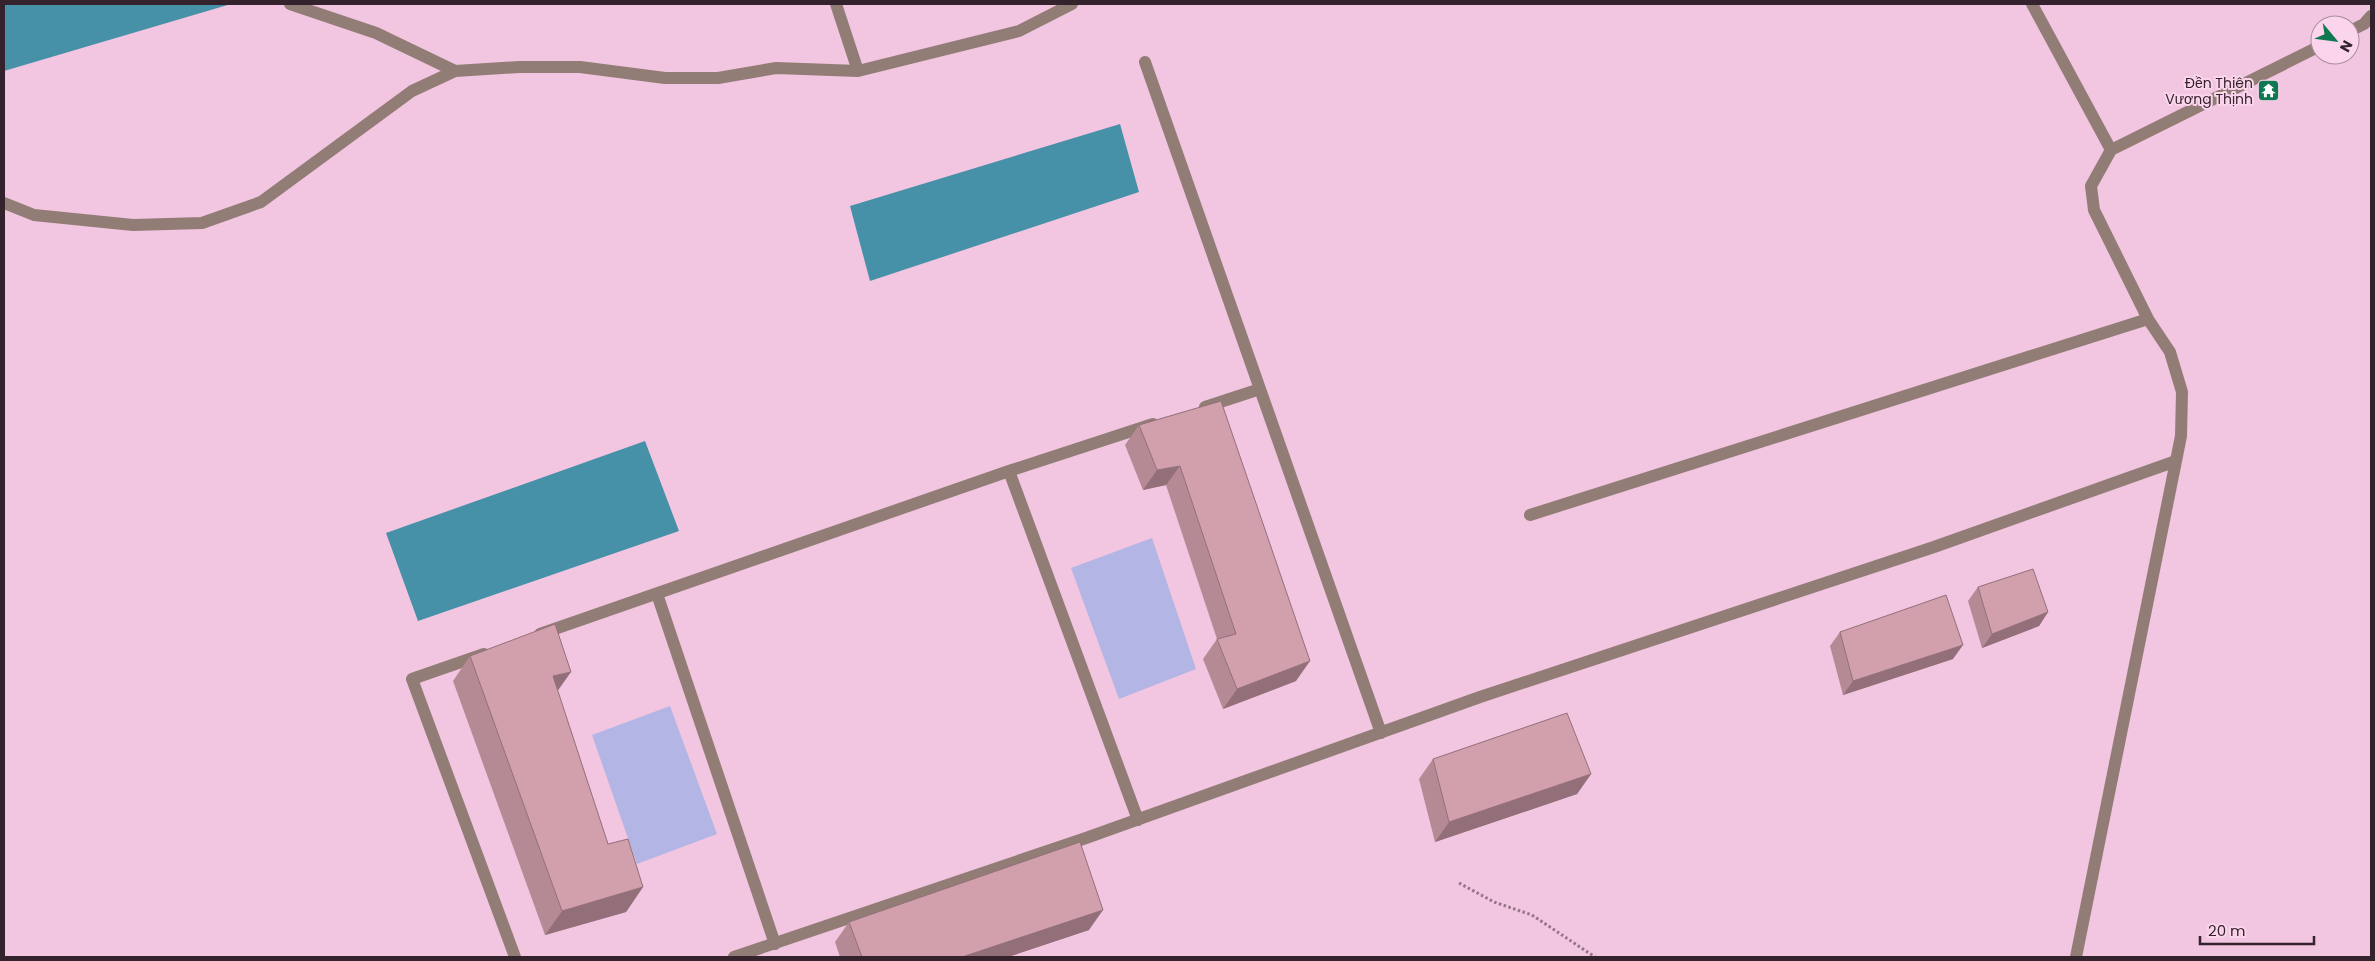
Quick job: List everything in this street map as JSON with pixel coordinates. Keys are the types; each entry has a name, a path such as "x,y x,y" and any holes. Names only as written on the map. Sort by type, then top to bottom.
{"street":[{"path":"290,4 376,33 455,71"},
{"path":"836,4 858,71"},
{"path":"4,203 34,215 133,225 202,222 261,202 412,91 455,71 520,67 580,67 665,78 718,78 776,68 858,71 1019,31 1072,4"},
{"path":"2032,4 2111,150"},
{"path":"2360,26 2371,16"},
{"path":"2076,957 2181,436 2182,392 2170,352 2148,319 2094,210 2091,186 2111,150 2310,51"},
{"path":"1145,62 1380,733"},
{"path":"1530,515 2148,319"},
{"path":"1195,410 1260,389"},
{"path":"525,640 1008,471 1167,420"},
{"path":"734,957 1138,820 1480,697 1934,547 2176,461"},
{"path":"1008,471 1138,820"},
{"path":"657,594 775,944"},
{"path":"497,649 412,679 515,957"}],"path":[{"path":"1459,883 1494,902 1532,915 1595,957"}],"shaded area":[{"path":"4,4 231,4 4,71"},
{"path":"1120,124 1139,192 870,281 850,206"},
{"path":"645,441 679,531 418,621 386,533"},
{"path":"1152,538 1196,669 1119,699 1071,568"},
{"path":"670,706 717,834 637,864 592,735"}],"building":[{"path":"1221,401 1310,661 1237,689 1217,639 1236,634 1180,466 1157,470 1139,425"},
{"path":"2033,569 2048,612 1992,634 1978,587"},
{"path":"1946,595 1963,645 1853,681 1840,632"},
{"path":"555,624 571,672 553,676 608,844 628,839 643,887 562,911 470,656"},
{"path":"1567,713 1591,774 1449,822 1433,759"},
{"path":"1080,842 1103,910 962,957 862,957 849,922"}],"place":[{"name":"Đền Thiên Vương Thịnh","path":"2269,91"}]}
